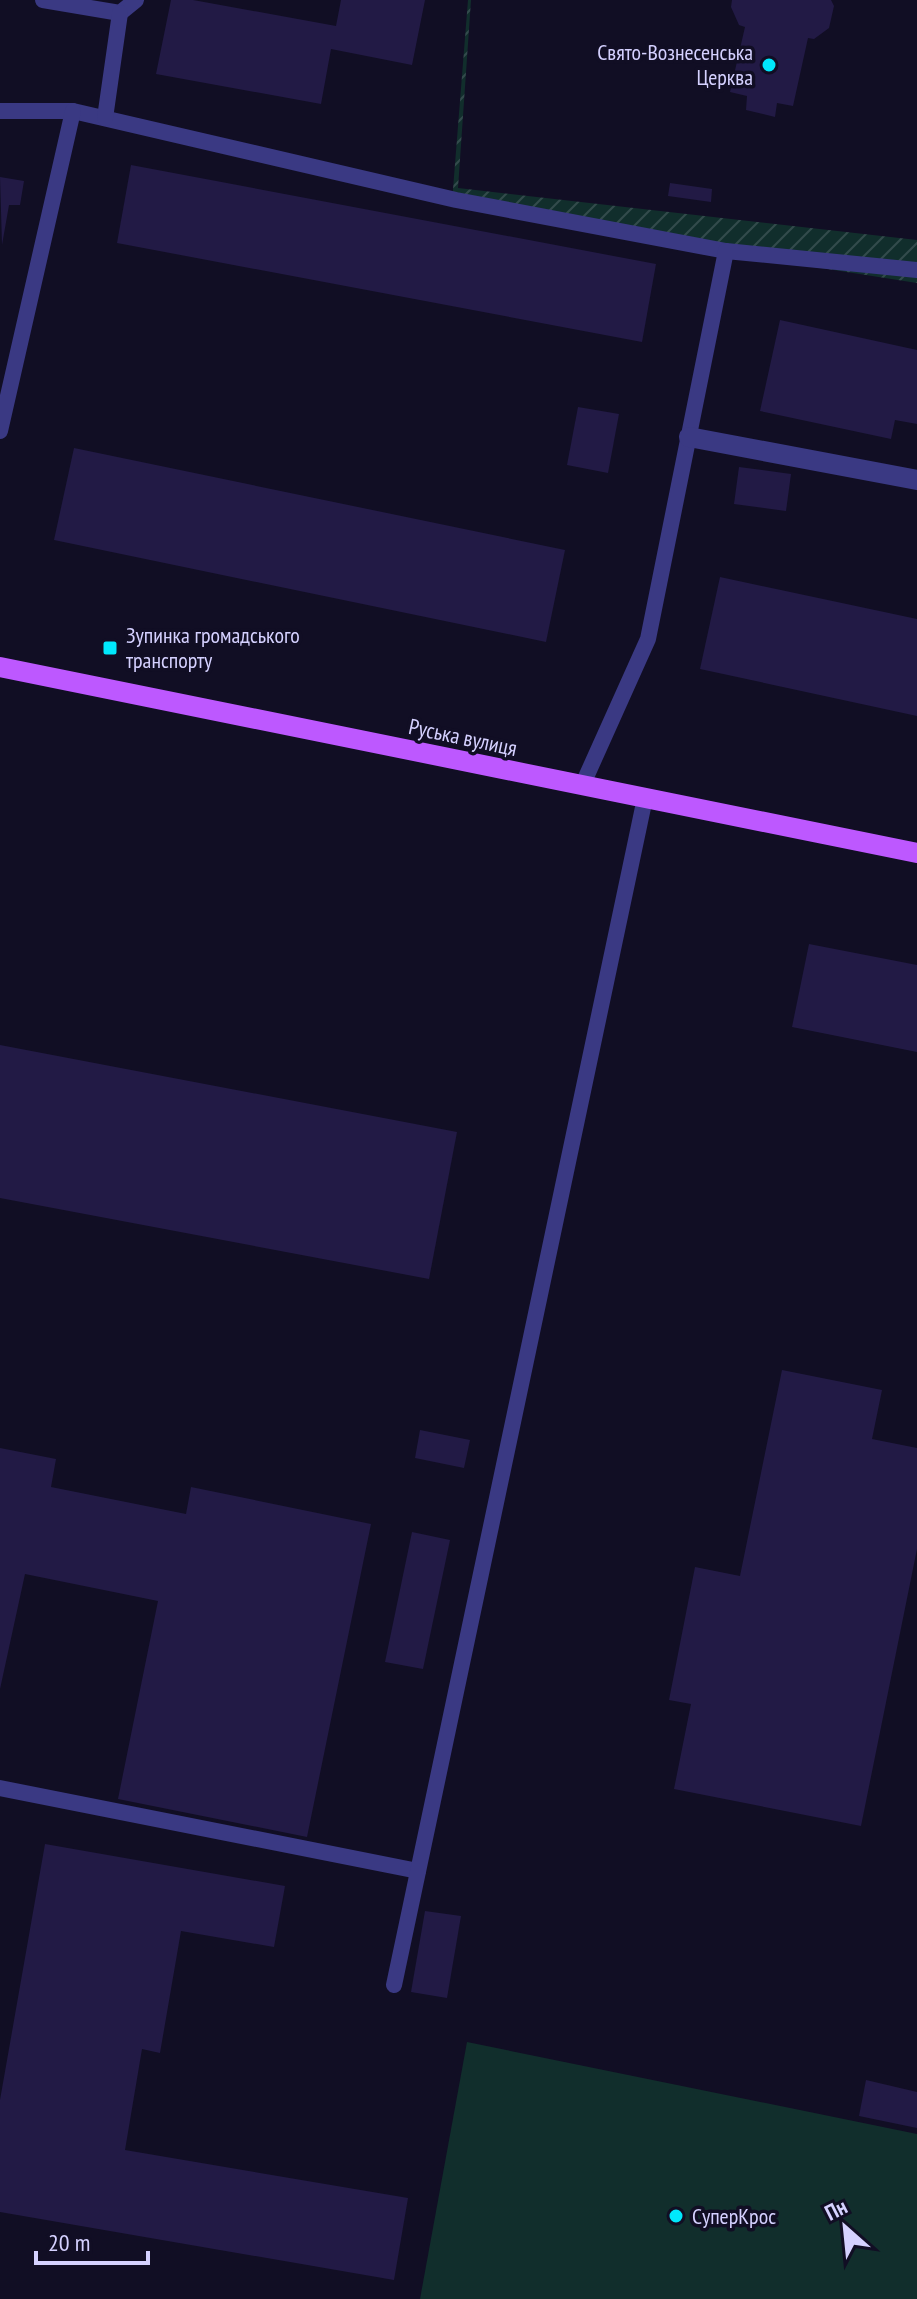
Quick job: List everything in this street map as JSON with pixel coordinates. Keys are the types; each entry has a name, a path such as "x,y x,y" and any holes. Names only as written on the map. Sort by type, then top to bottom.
{"main road":[{"name":"Руська вулиця","path":"0,667 917,853"}],"street":[{"path":"689,437 917,480"}],"lane":[{"path":"43,0 120,13"},
{"path":"105,118 120,13 136,0"},
{"path":"0,111 73,111 456,200 726,251 917,270"},
{"path":"0,431 73,111"},
{"path":"582,786 648,639 726,251"},
{"path":"394,1985 645,798"},
{"path":"0,1788 418,1871"}],"green space":[{"path":"468,0 471,0 458,188 917,240 917,283 732,254 452,202"},
{"name":"СуперКрос","path":"467,2042 917,2134 917,2299 420,2299"}],"building":[{"path":"171,0 193,0 336,26 341,0 425,0 412,65 331,49 321,104 156,74"},
{"name":"Свято-Вознесенська Церква","path":"732,0 831,0 834,6 829,28 814,39 808,38 793,106 777,103 775,117 746,110 747,96 730,92 745,27 739,25 731,7"},
{"path":"131,165 656,264 642,342 117,243"},
{"path":"0,177 24,181 20,205 9,205 2,245"},
{"path":"670,183 712,189 711,202 668,196"},
{"path":"780,320 917,350 917,424 895,420 891,439 760,411"},
{"path":"578,407 619,414 608,473 567,465"},
{"path":"74,448 565,550 546,642 54,540"},
{"path":"739,467 791,474 786,511 734,504"},
{"path":"720,577 917,619 917,716 700,669"},
{"path":"809,944 917,965 917,1052 792,1027"},
{"path":"0,1045 457,1132 429,1279 0,1198"},
{"path":"782,1370 882,1390 872,1439 917,1448 917,1549 861,1826 674,1789 691,1704 669,1700 695,1567 740,1576"},
{"path":"420,1430 470,1440 464,1468 415,1458"},
{"path":"0,1448 56,1459 51,1487 186,1514 191,1487 371,1524 307,1837 118,1799 158,1601 25,1574 0,1689"},
{"path":"412,1532 450,1540 423,1669 385,1662"},
{"path":"45,1844 285,1886 274,1947 181,1931 160,2053 142,2049 125,2150 408,2198 394,2280 0,2212 0,2100"},
{"path":"425,1911 461,1916 447,1998 411,1992"},
{"path":"866,2080 917,2092 917,2128 859,2116"}],"place":[{"name":"Свято-Вознесенська Церква","path":"769,65"},
{"name":"Зупинка громадського транспорту","path":"110,648"},
{"name":"СуперКрос","path":"676,2216"}]}
